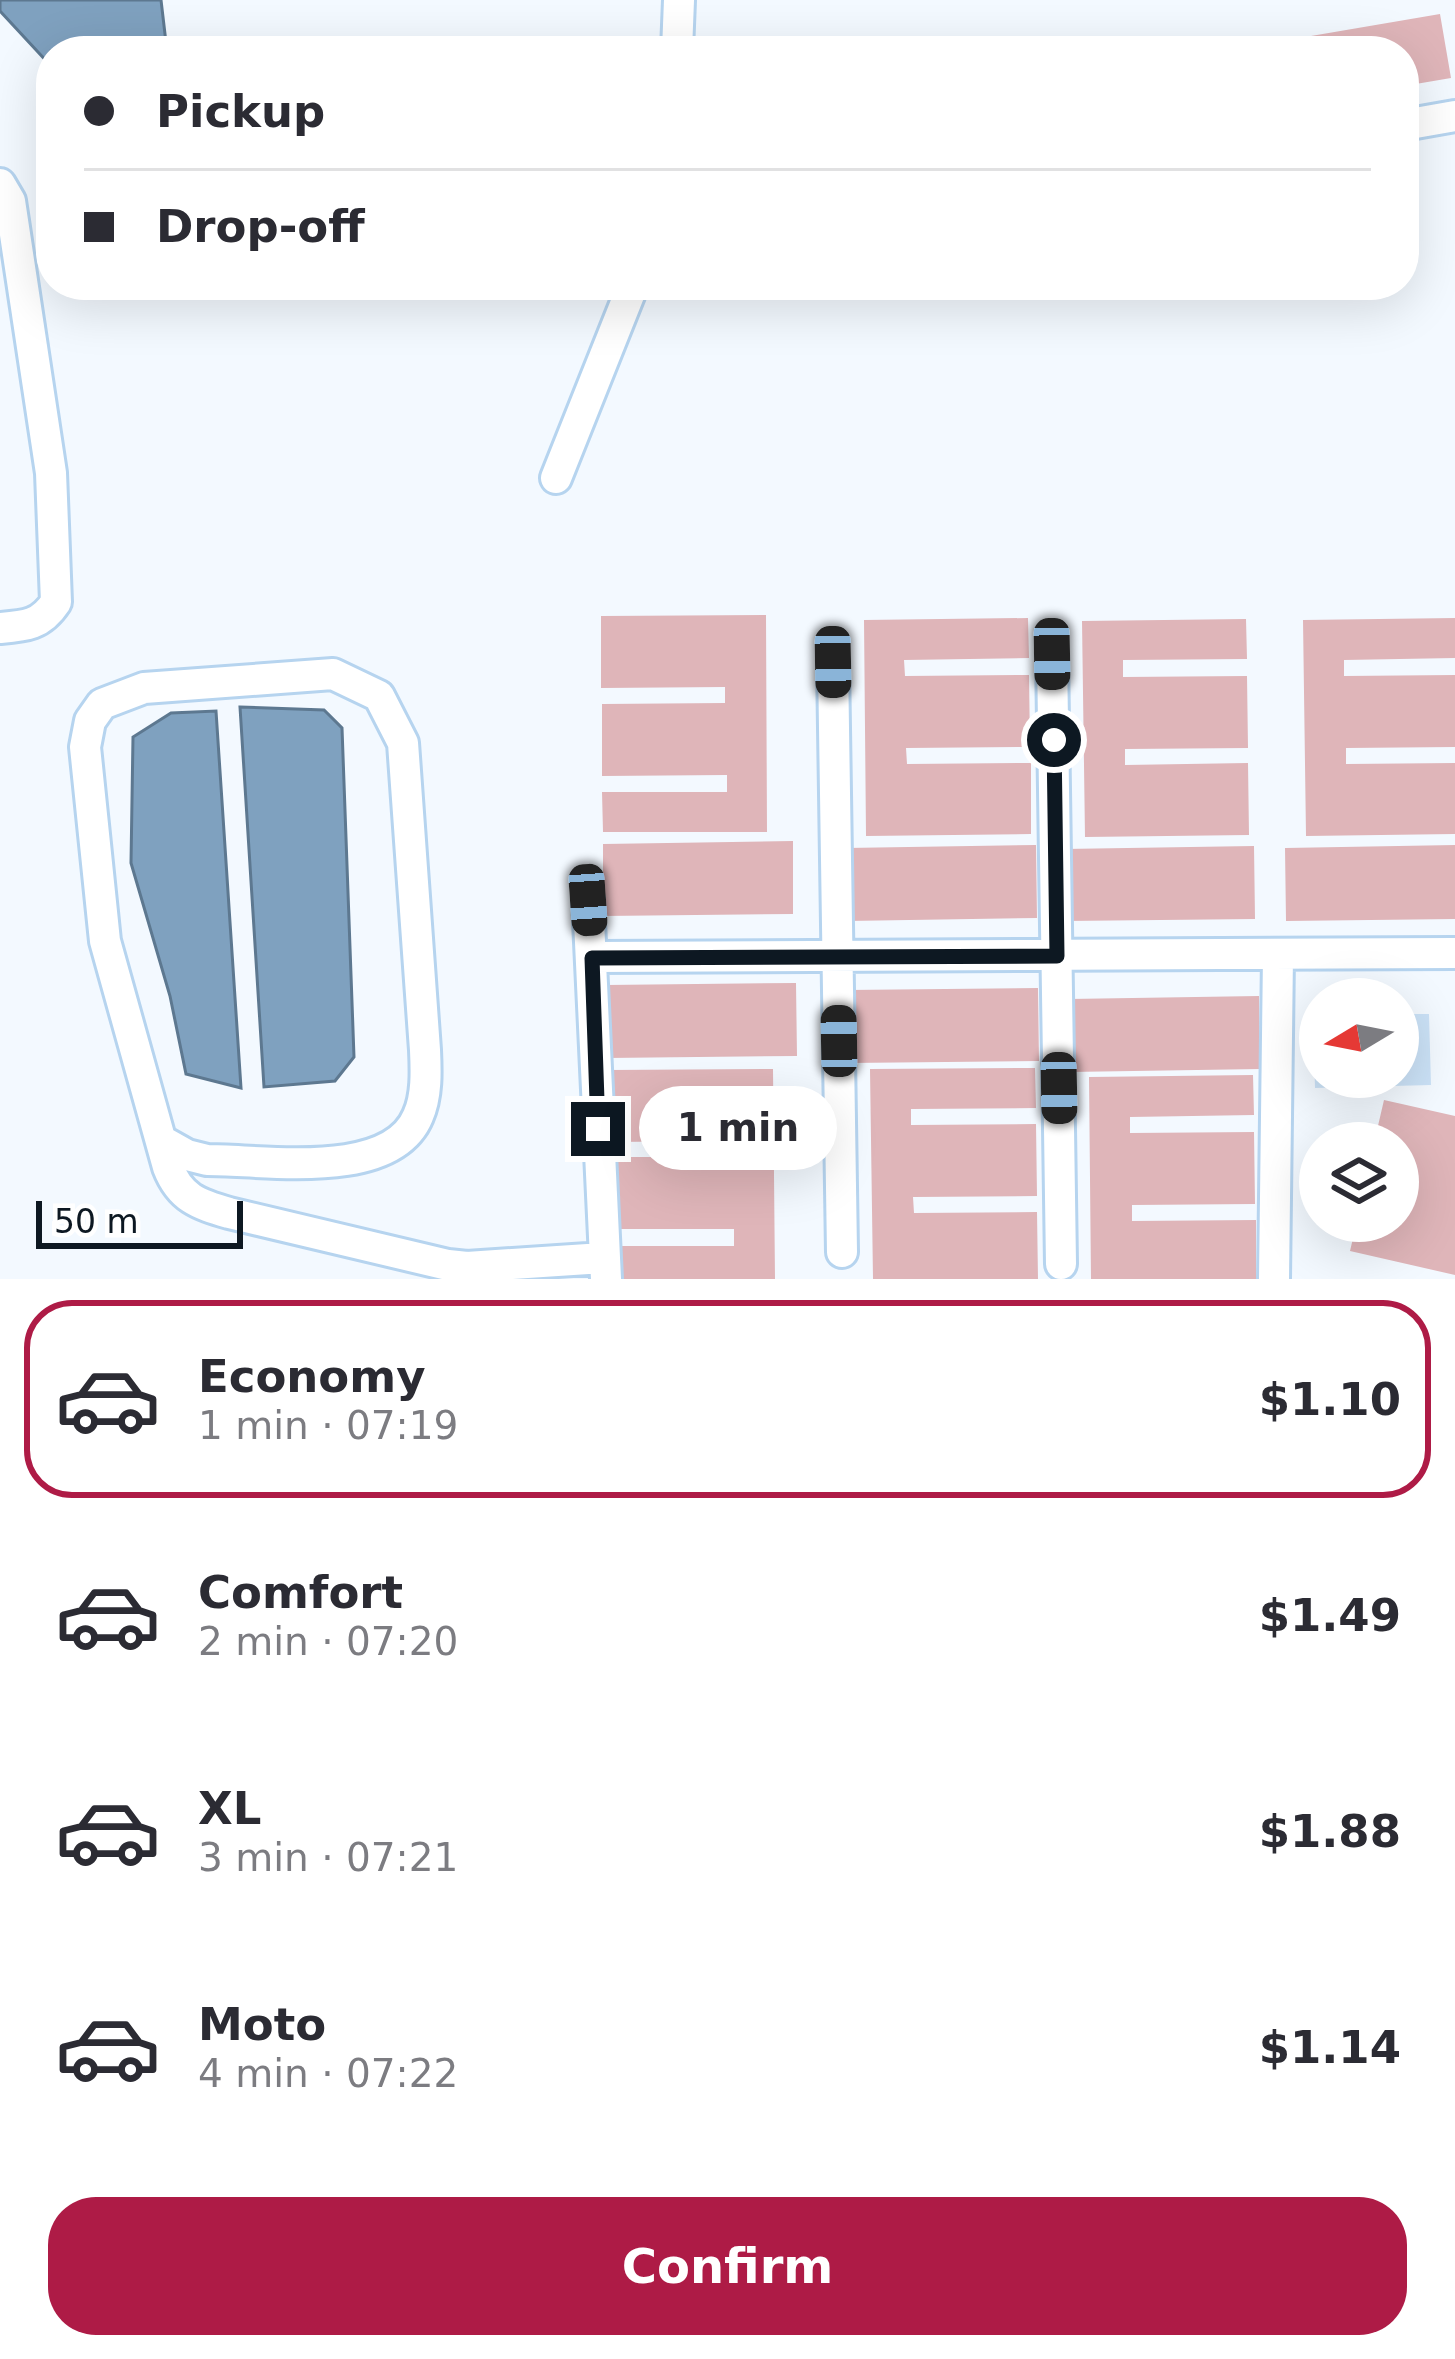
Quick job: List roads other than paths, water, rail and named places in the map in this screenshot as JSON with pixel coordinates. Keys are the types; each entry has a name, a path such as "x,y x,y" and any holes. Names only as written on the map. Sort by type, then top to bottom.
{"lane":[{"path":"678,36 679,0"},
{"path":"1419,122 1455,116"},
{"path":"0,184 10,200 51,473 56,602 45,619 29,626 0,628"},
{"path":"556,478 627,300"},
{"path":"1052,654 1061,1264"},
{"path":"833,662 842,1252"},
{"path":"162,1141 207,1160 345,1160 376,1156 398,1145 418,1116 426,1078 425,1050 403,743 379,696 333,674 144,688 102,704 90,721 85,747 105,940 162,1141 177,1190 197,1204 467,1267 604,1269 588,900"},
{"path":"592,958 1455,952"},
{"path":"1274,1279 1278,955"}]}
